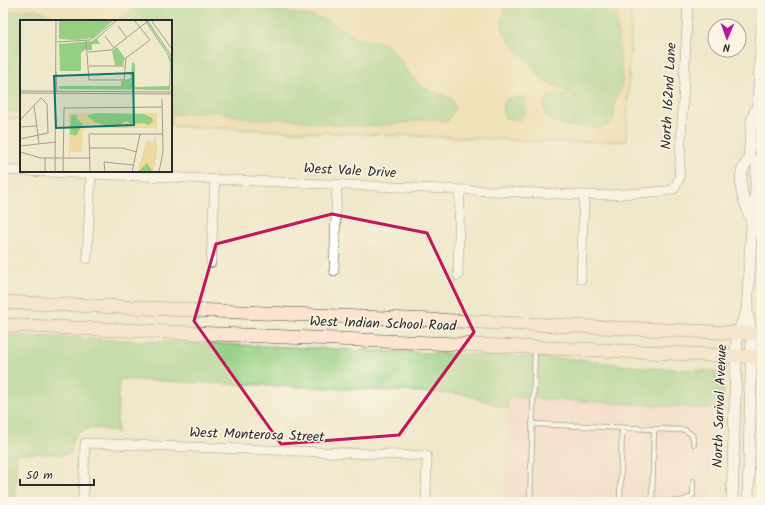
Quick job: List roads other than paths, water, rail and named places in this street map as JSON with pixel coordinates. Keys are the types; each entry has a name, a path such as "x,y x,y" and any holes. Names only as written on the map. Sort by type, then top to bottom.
{"main road":[{"name":"West Indian School Road","path":"3,302 757,334"},
{"name":"West Indian School Road","path":"3,325 756,356"}],"street":[{"name":"North 162nd Lane","path":"674,189 679,179 688,3"},
{"name":"North Sarival Avenue","path":"758,158 752,120 758,103 762,28"},
{"name":"North Sarival Avenue","path":"732,502 737,333 747,312 758,158 762,131 762,119 758,103"},
{"name":"North Sarival Avenue","path":"754,218 742,193 741,181 742,171 758,158"},
{"path":"3,170 20,171"},
{"name":"West Vale Drive","path":"46,172 337,184 460,191 584,195 632,194 674,189"},
{"path":"87,259 91,174"},
{"path":"211,263 214,179"},
{"path":"334,271 337,184"},
{"path":"458,276 460,191"},
{"path":"581,279 584,195"},
{"name":"North Sarival Avenue","path":"754,218 762,200"},
{"name":"North Sarival Avenue","path":"747,312 757,334 748,502"},
{"name":"West Monterosa Street","path":"83,502 85,443 427,456 426,502"}],"lane":[{"path":"530,502 535,347"},
{"path":"532,424 685,430 692,435 694,444"},
{"path":"620,502 622,428"},
{"path":"654,429 652,501 683,502 693,495 693,481"}]}
